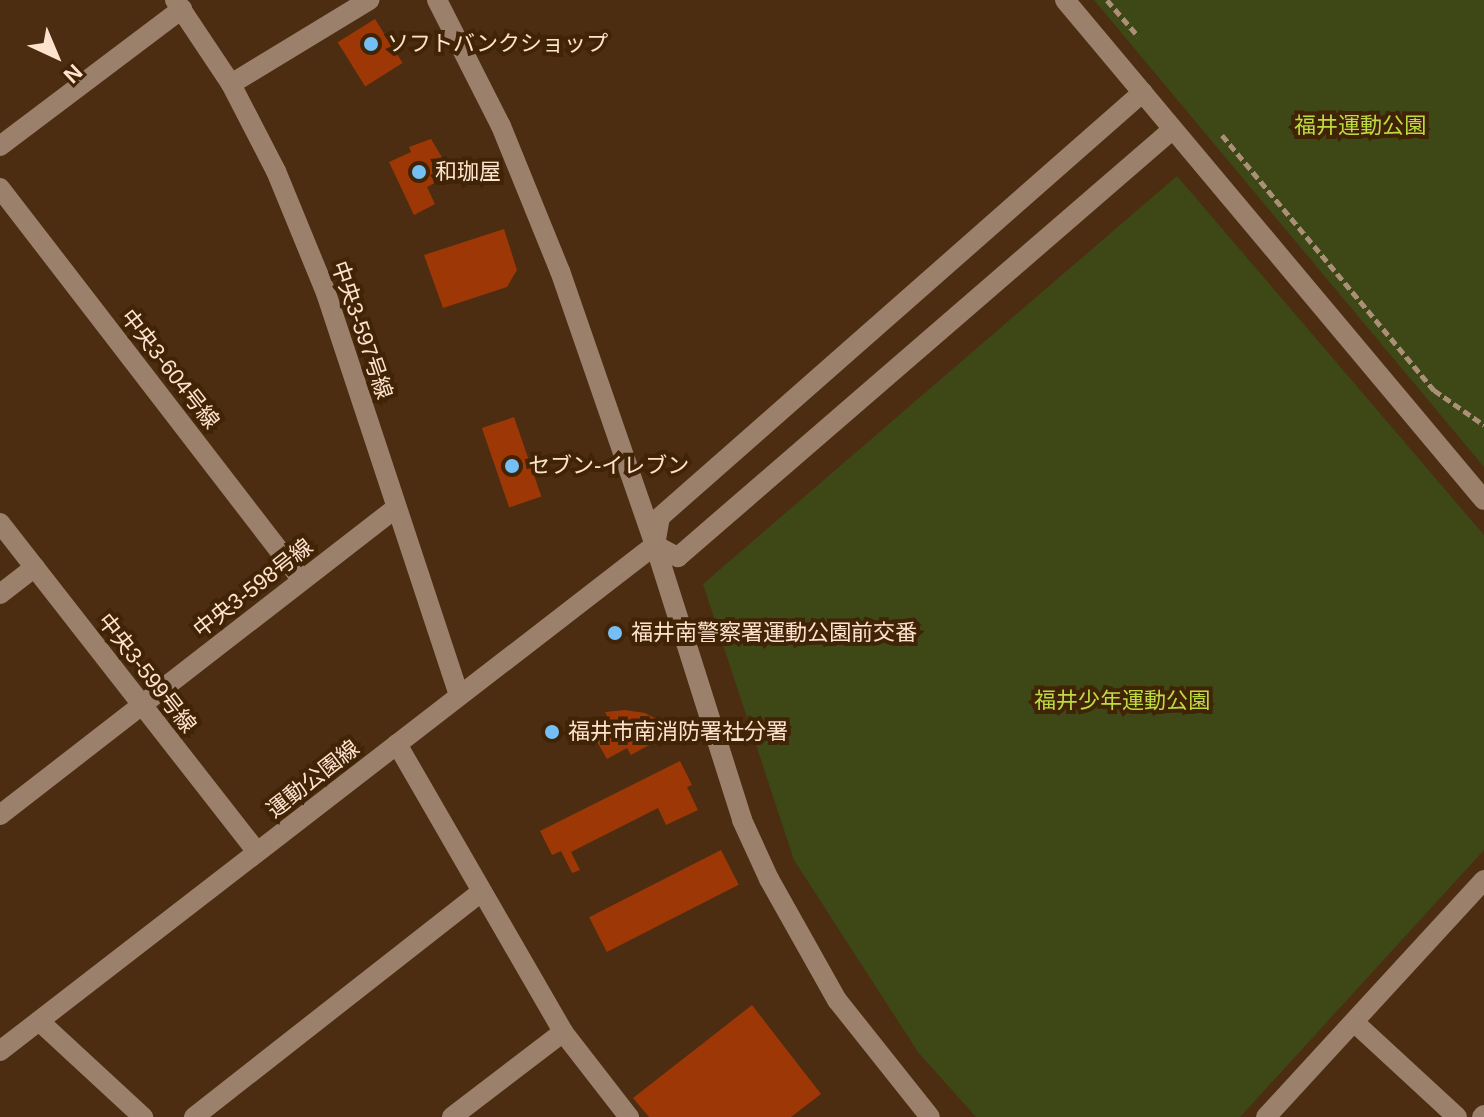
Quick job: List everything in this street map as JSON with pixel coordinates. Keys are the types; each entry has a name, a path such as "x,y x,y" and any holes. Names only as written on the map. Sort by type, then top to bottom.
{"street":[{"path":"231,84 369,0"},
{"path":"437,0 501,126 548,242 655,545 729,786 769,879 837,1000 930,1117"},
{"path":"1065,0 1484,500"},
{"path":"0,146 178,4"},
{"name":"中央3-597号線","path":"178,4 231,84 276,171 326,293 459,696"},
{"path":"655,545 660,517 1143,92"},
{"path":"655,545 678,557 1173,129"},
{"name":"中央3-604号線","path":"0,188 302,580"},
{"name":"中央3-598号線","path":"0,815 395,509"},
{"name":"中央3-599号線","path":"0,523 257,852"},
{"name":"運動公園線","path":"0,1051 655,545"},
{"path":"0,594 35,567"},
{"path":"397,744 563,1032 629,1117"},
{"path":"1266,1117 1484,880"},
{"path":"194,1117 481,892"},
{"path":"39,1021 143,1117"},
{"path":"1354,1022 1457,1117"},
{"path":"452,1117 563,1032"}],"path":[{"path":"1107,0 1138,36"},
{"path":"1222,135 1434,390 1484,425"}],"green space":[{"name":"福井運動公園","path":"1094,0 1484,0 1484,467"},
{"name":"福井少年運動公園","path":"1177,176 1484,535 1484,850 1240,1117 976,1117 918,1052 794,860 703,584"}],"building":[{"path":"375,19 403,63 365,86 338,42"},
{"path":"431,139 452,174 427,187 435,204 414,215 389,162 411,152 409,147"},
{"path":"504,229 517,270 507,287 443,308 424,255"},
{"path":"514,417 541,496 509,507 482,428"},
{"path":"625,710 645,713 662,722 669,734 631,755 627,748 607,759 592,733 611,723 605,712"},
{"path":"680,761 692,785 687,787 698,810 666,825 658,808 571,852 580,870 572,873 561,851 552,855 540,831"},
{"path":"721,850 739,885 607,952 589,917"},
{"path":"752,1005 821,1094 791,1117 649,1117 633,1098"}],"place":[{"name":"ソフトバンクショップ","path":"371,44"},
{"name":"和珈屋","path":"419,172"},
{"name":"セブン-イレブン","path":"512,466"},
{"name":"福井南警察署運動公園前交番","path":"615,633"},
{"name":"福井市南消防署社分署","path":"552,732"}]}
